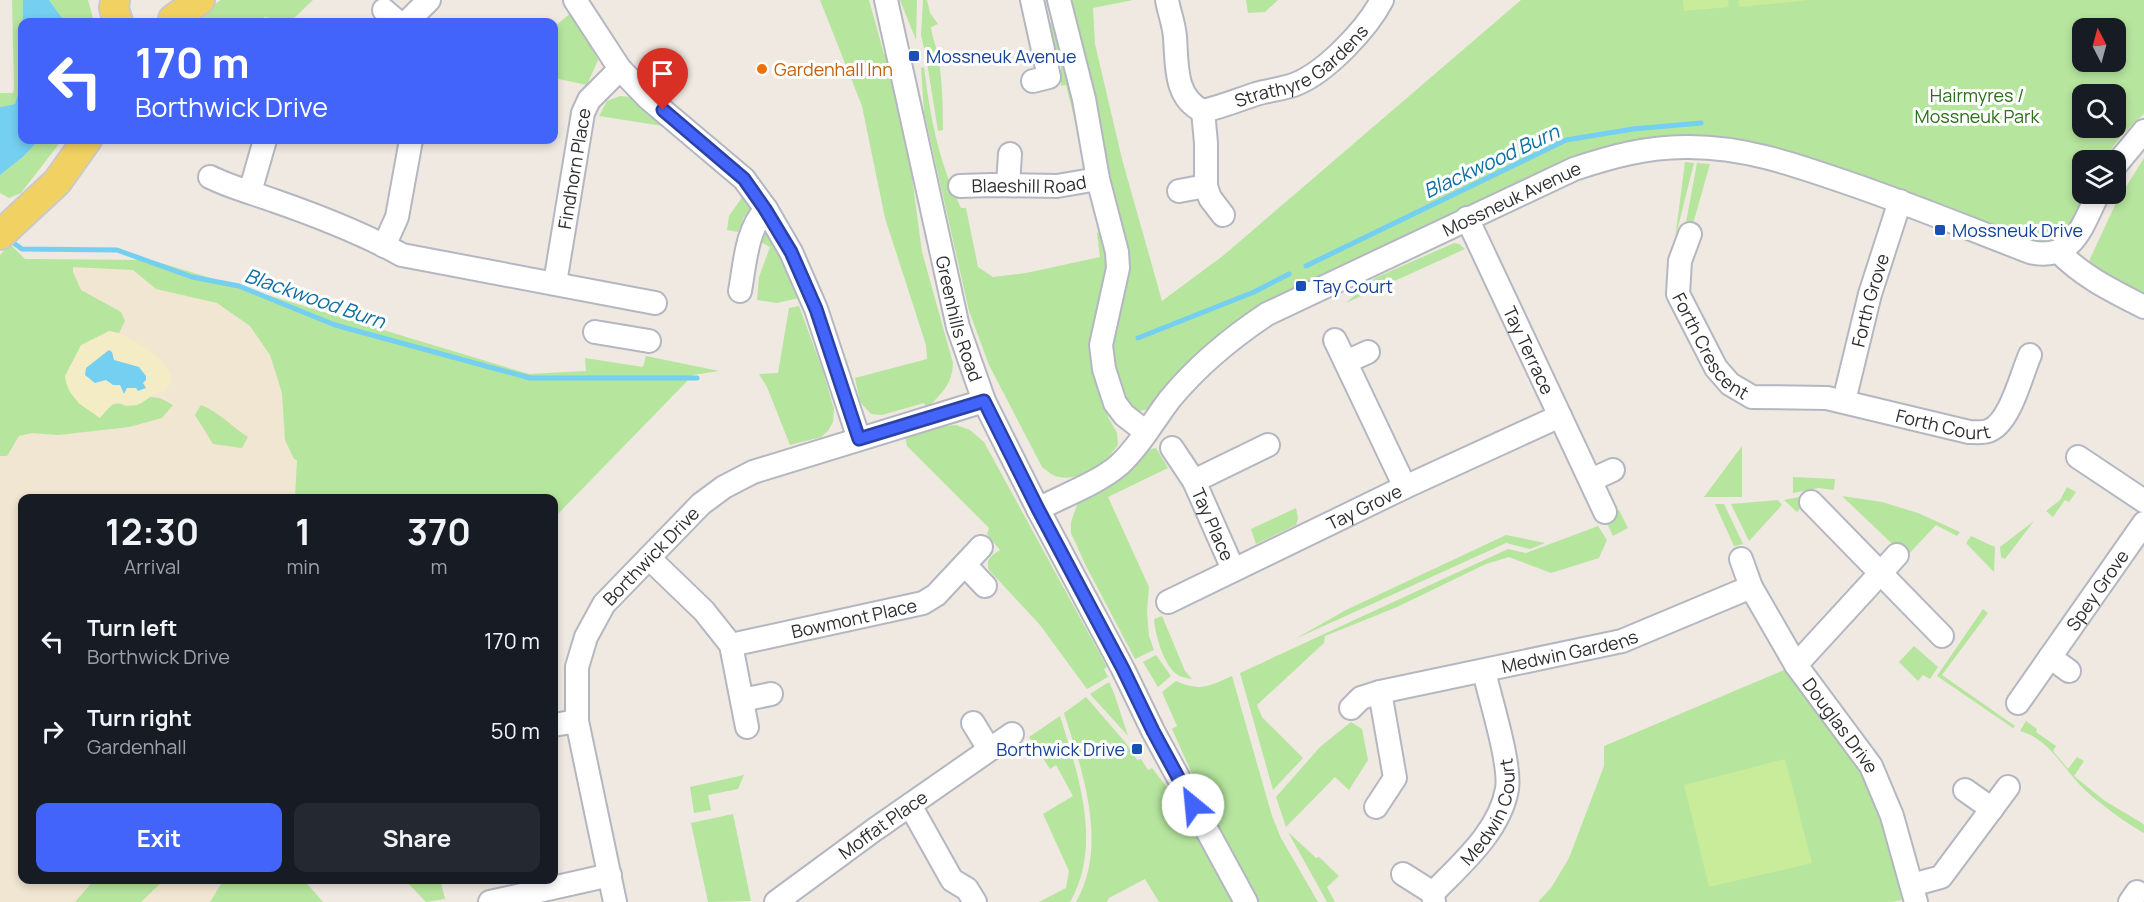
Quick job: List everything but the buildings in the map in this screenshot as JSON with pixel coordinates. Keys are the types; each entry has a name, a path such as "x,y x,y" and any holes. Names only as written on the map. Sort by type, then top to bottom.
{"main road":[{"path":"172,14 200,0"},
{"path":"0,235 57,182 84,144"}],"street":[{"path":"411,18 429,0"},
{"path":"575,0 620,69 648,98 744,179 765,209 791,252 816,309 859,439"},
{"name":"Greenhills Road","path":"886,0 958,327 984,401 1153,731 1246,902"},
{"name":"Blaeshill Road","path":"1033,3 1059,0 1084,99 1098,179 1115,245 1118,268 1101,345 1104,369 1115,403 1124,415 1146,432"},
{"path":"1167,0 1175,35 1175,58 1180,86 1189,103 1203,111 1207,160 1206,186 1210,198 1223,215"},
{"name":"Strathyre Gardens","path":"1203,111 1222,107 1266,90 1294,85 1306,79 1346,48 1382,0"},
{"path":"1033,3 1049,77 1033,81"},
{"name":"Findhorn Place","path":"555,283 584,113 589,100 620,69"},
{"path":"2126,153 2144,131"},
{"path":"250,192 264,144"},
{"path":"384,246 397,217 410,144"},
{"name":"Mossneuk Avenue","path":"1038,509 1119,465 1172,397 1203,364 1234,336 1267,314 1467,218 1583,166 1636,151 1686,147 1755,154 1784,161 1900,201 2030,252 2043,255 2059,252"},
{"path":"1008,185 1010,154"},
{"path":"210,177 225,185 310,214 402,255 655,303"},
{"name":"Blaeshill Road","path":"960,186 1057,186 1098,179"},
{"path":"1179,191 1206,186"},
{"name":"Forth Grove","path":"1844,401 1870,294 1900,201"},
{"path":"2093,204 2077,235 2059,252 2074,268 2094,282 2144,307"},
{"path":"740,291 752,228 765,209"},
{"name":"Tay Terrace","path":"1467,218 1605,512"},
{"name":"Forth Crescent","path":"1690,234 1680,261 1678,294 1716,368 1730,384 1752,397 1827,398 1844,401"},
{"path":"617,335 623,297"},
{"path":"595,333 649,341"},
{"path":"1335,340 1405,487"},
{"path":"1346,362 1368,352"},
{"name":"Forth Court","path":"1844,401 1970,432 1985,432 1998,425 2007,414 2030,355"},
{"name":"Borthwick Drive","path":"615,902 577,721 577,667 585,637 604,604 701,504 724,487 753,472 984,401"},
{"name":"Tay Grove","path":"1168,602 1405,487 1560,416"},
{"name":"Tay Place","path":"1194,481 1268,445"},
{"name":"Tay Place","path":"1172,448 1194,481 1233,569"},
{"path":"2078,457 2144,501"},
{"path":"1591,480 1613,470"},
{"path":"1810,502 1942,636"},
{"name":"Spey Grove","path":"2018,703 2144,523"},
{"name":"Bowmont Place","path":"731,645 923,603 936,595 981,547"},
{"path":"1796,665 1897,555"},
{"path":"649,558 704,611 731,645 747,727"},
{"name":"Douglas Drive","path":"1741,559 1751,587 1796,665 1871,766 1892,816 1914,894"},
{"path":"965,565 985,586"},
{"name":"Medwin Gardens","path":"1351,708 1361,698 1380,692 1622,641 1751,587"},
{"path":"2050,657 2069,671"},
{"name":"Medwin Court","path":"1433,897 1485,836 1498,813 1507,789 1507,773 1484,671"},
{"path":"1376,807 1395,778 1380,692"},
{"path":"742,700 771,694"},
{"path":"558,724 577,721"},
{"path":"973,723 989,749"},
{"name":"Moffat Place","path":"776,902 1012,734"},
{"path":"1914,894 1941,877 2008,787"},
{"path":"1965,790 1992,809"},
{"path":"910,805 952,880 967,890 975,902"},
{"path":"1403,874 1433,897"},
{"path":"490,902 610,875"}],"shaded area":[{"path":"10,244 25,259 151,260 321,311 310,494 18,494 18,884 221,884 210,902 0,902 0,255"}],"green space":[{"path":"12,0 23,0 23,18 18,18 18,94 15,104 0,107 0,93 13,93"},
{"path":"49,0 88,0 93,18 62,18"},
{"path":"221,0 313,0 294,18 193,18"},
{"path":"820,0 869,0 884,54 889,57 908,147 922,252 953,363 948,383 942,393 927,408 924,403 882,415 871,414 860,402 855,378 927,359 926,345 885,218 862,106"},
{"path":"900,0 917,0 916,40"},
{"path":"923,0 927,0 930,13 938,24 931,27 938,55 942,92 943,130 938,131 921,35"},
{"name":"Hairmyres / Mossneuk Park","path":"1067,0 1133,0 1093,8 1095,44 1122,159 1162,301 1224,255 1521,0 2144,0 2144,114 2126,131 2126,84 2072,84 2072,138 2120,138 2111,150 2072,150 2072,204 2083,204 2071,226 2060,237 2044,242 2028,240 1948,206 1799,157 1681,138 1274,301 1150,409 1139,411 1130,406 1108,370 1116,302"},
{"path":"1246,0 1278,0 1265,12 1248,13"},
{"path":"1683,0 1728,0 1729,7 1684,11"},
{"path":"1738,0 1810,0 1739,7"},
{"path":"572,12 598,60 587,85 558,79 558,24"},
{"path":"1048,20 1067,45 1086,166 1066,85 1061,86 1061,62 1058,53 1051,55"},
{"path":"924,67 936,139 953,191 961,208 966,208 978,267 993,277 1026,273 1100,257 1097,233 1107,231 1112,262 1101,393 1108,417 1117,433 1118,445 1104,464 1087,474 1065,478 1052,474 1042,467 989,365 969,311 924,112 921,68"},
{"path":"620,96 631,97 669,127 599,116 607,101"},
{"path":"35,144 59,144 21,193 9,198 0,193 0,175"},
{"path":"2144,158 2144,294 2096,271 2089,261 2116,204 2126,204 2126,187"},
{"path":"1685,162 1694,163 1675,239"},
{"path":"1697,163 1710,164 1693,224 1686,222"},
{"path":"743,196 753,205 744,217 738,232 727,230 729,216"},
{"path":"766,230 775,243 799,298 777,303 757,300 759,277 770,247 759,241 762,231"},
{"path":"1454,243 1465,249 1346,303 1375,278"},
{"path":"10,244 25,259 151,260 529,374 586,371 585,358 643,367 646,356 719,371 693,375 558,514 558,494 295,494 297,460 294,459 285,440 282,393 270,355 250,326 217,303 156,289 133,270 73,267 81,290 121,312 125,321 119,333 109,331 69,367 78,403 100,417 111,405 118,403 126,406 137,405 150,397 160,398 173,405 162,418 129,427 58,435 32,433 19,436 7,456 0,456 0,255"},
{"path":"799,306 823,371 834,409 833,422 821,437 790,445 767,387 759,374 778,373 789,308"},
{"path":"201,405 248,437 242,448 213,444 195,415"},
{"path":"956,425 970,430 984,442 1107,667 1104,669 1108,677 1087,689 1040,625 989,570 989,560 1000,550 987,534 989,528 907,446 905,436 936,427"},
{"path":"1742,446 1742,497 1704,497"},
{"path":"1156,448 1168,468 1108,497 1149,587 1147,611 1149,636 1154,650 1135,659 1085,564 1071,533 1071,522 1077,505 1085,498 1140,453 1144,456 1147,450"},
{"path":"1793,477 1835,479 1834,490 1818,488 1793,493"},
{"path":"2067,487 2076,492 2069,502 2065,500 2053,517 2046,511 2060,500"},
{"path":"1814,494 1797,512 1784,500"},
{"path":"1842,496 1882,502 1918,513 1960,532 1957,536 1936,525 1906,557"},
{"path":"1778,500 1782,505 1749,541 1731,504"},
{"path":"1715,504 1724,504 1743,544 1734,546"},
{"path":"1296,508 1298,518 1296,525 1256,544 1251,529"},
{"path":"1619,510 1628,528 1613,536 1606,521"},
{"path":"2034,521 2005,559 2001,557 2000,547"},
{"path":"1598,526 1607,540 1599,558 1551,573 1509,557 1486,564 1397,607 1325,636 1324,643 1257,705 1262,717 1303,758 1273,790 1240,673 1508,549 1526,553"},
{"path":"1506,535 1545,543 1530,549 1506,543 1295,639 1346,610"},
{"path":"1971,536 1995,547 1994,572 1966,543"},
{"path":"1983,609 1988,613 1942,675 2015,726 2013,728 1937,676"},
{"path":"1162,616 1185,671 1192,679 1178,675 1168,665 1158,641 1154,619"},
{"path":"1914,646 1938,667 1930,679 1923,675 1918,681 1899,662"},
{"path":"1156,655 1171,676 1158,687 1143,662"},
{"path":"1784,670 1862,775 1885,831 1902,900 1892,902 1538,902 1551,888 1569,858 1604,766 1604,746"},
{"path":"1232,676 1272,816 1281,838 1318,902 1258,902 1212,818 1172,729 1177,726 1162,692 1176,681 1199,687 1217,683"},
{"path":"1109,682 1114,693 1128,736 1090,694"},
{"path":"1086,697 1125,742 1137,760 1141,759 1148,770 1152,768 1185,810 1236,902 1159,902 1145,879 1109,898 1107,902 1076,902 1086,880 1091,856 1091,832 1084,783 1064,713"},
{"path":"1060,716 1080,785 1086,833 1085,857 1080,880 1070,902 1039,902 1066,888 1069,871 1043,814 1073,796 1056,765 1050,769 1029,737"},
{"path":"2026,721 2037,729 2036,732 2056,746 2053,751 2068,769 2077,757 2084,761 2074,776 2105,801 2142,823 2144,833 2089,794 2040,741 2020,731"},
{"path":"1351,722 1362,729 1368,760 1349,790 1335,777 1286,827 1276,797 1320,747"},
{"path":"1785,759 1812,863 1709,887 1684,785"},
{"path":"744,775 738,789 708,795 711,810 694,813 690,787"},
{"path":"733,814 751,901 708,902 691,823"},
{"path":"1288,832 1339,876 1327,887 1335,902 1327,902"},
{"path":"91,884 160,884 141,902 75,902"},
{"path":"221,884 307,884 323,902 210,902"},
{"path":"409,884 441,884 445,899 426,902"}],"sand":[{"path":"109,331 136,342 156,355 169,371 171,379 165,392 154,394 136,405 114,404 100,418 72,395 65,376 81,345"}],"water":[{"path":"23,0 49,0 62,18 22,18"},
{"path":"18,94 18,144 35,144 0,175 0,107 15,104"},
{"path":"109,350 114,360 139,367 146,376 143,383 146,388 138,391 136,388 127,388 124,394 120,385 113,385 106,380 95,383 85,375 86,368"}],"waterway":[{"name":"Blackwood Burn","path":"1306,266 1566,140 1633,129 1701,123"},
{"name":"Blackwood Burn","path":"8,239 22,249 117,250 192,277 239,286 335,325 530,378 697,378"},
{"name":"Blackwood Burn","path":"1138,338 1254,292 1289,274"}],"place":[{"name":"Mossneuk Avenue","path":"914,56"},
{"name":"Gardenhall Inn","path":"762,69"},
{"name":"Mossneuk Drive","path":"1940,230"},
{"name":"Tay Court","path":"1301,286"},
{"name":"Borthwick Drive","path":"1137,749"}],"route":[{"path":"663,110 744,179 791,252 816,309 859,439 984,401 1193,805"}]}
